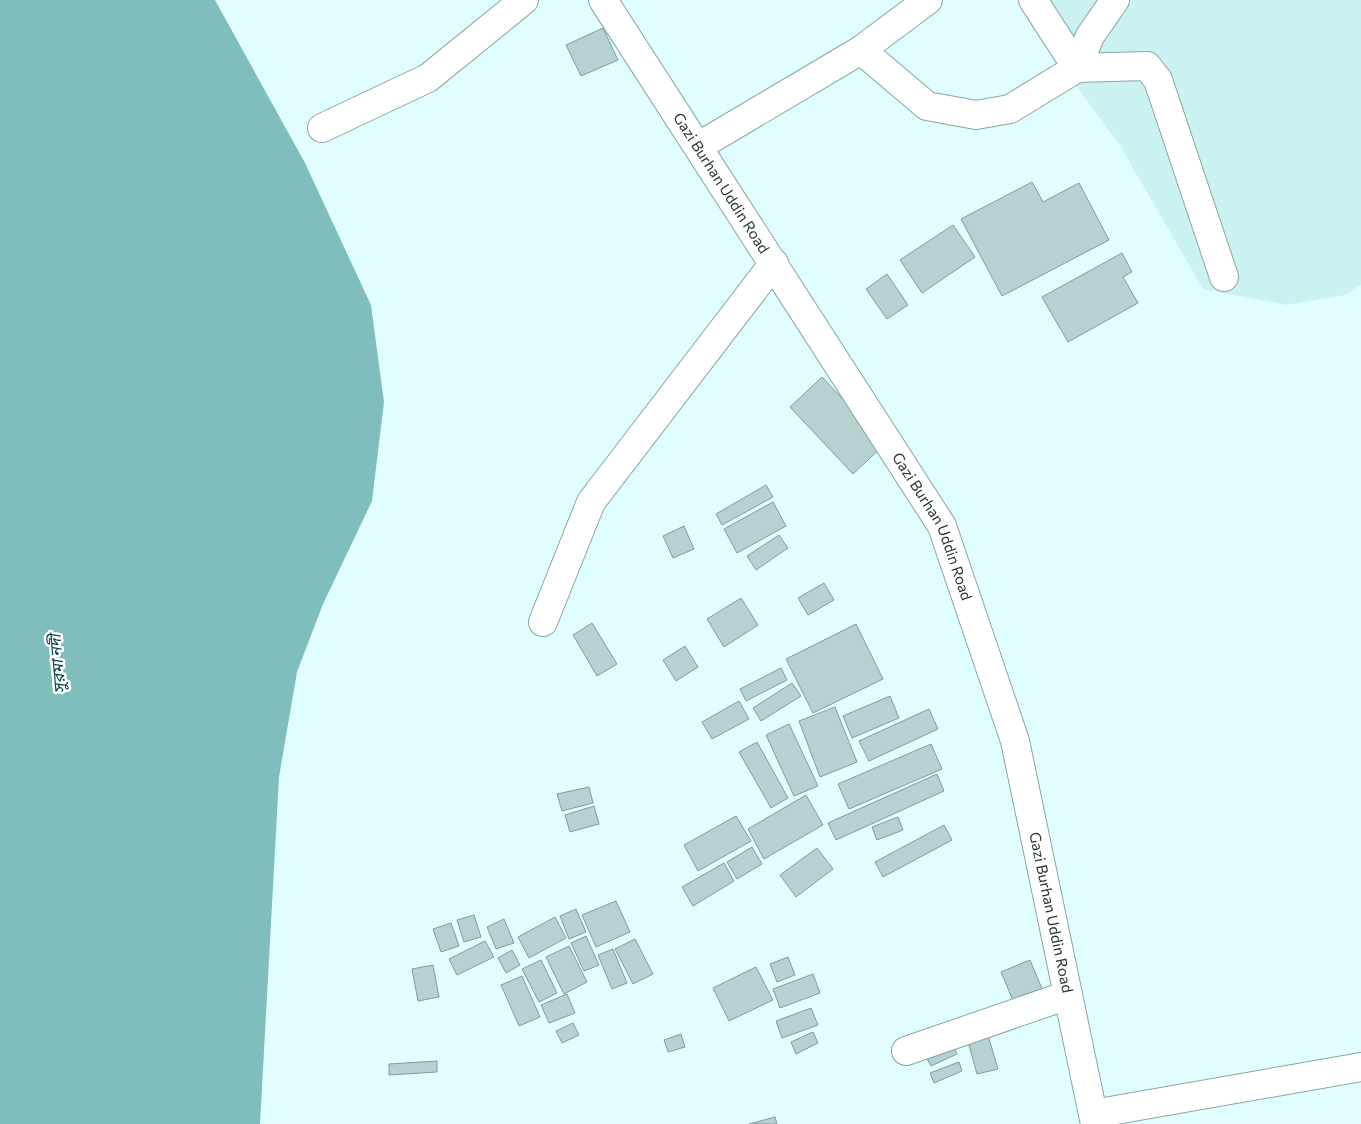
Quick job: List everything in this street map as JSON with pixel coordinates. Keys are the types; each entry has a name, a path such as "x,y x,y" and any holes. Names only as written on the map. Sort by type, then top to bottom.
{"street":[{"path":"322,128 428,78 524,0"},
{"name":"Gazi Burhan Uddin Road","path":"604,0 942,526 1016,741 1094,1119"},
{"path":"699,146 861,50 928,0"},
{"path":"1033,0 1077,68"},
{"path":"1077,68 1090,36 1115,0"},
{"path":"861,50 927,106 976,115 1010,109 1077,68 1147,66 1158,80 1224,277"},
{"path":"543,622 592,502 774,263"},
{"path":"906,1051 1068,996"},
{"path":"1094,1119 1361,1067"}],"shaded area":[{"path":"1024,0 1361,0 1361,285 1345,295 1287,305 1203,289 1119,144 1032,26"}],"water":[{"name":"সুরমা নদী","path":"0,0 215,0 305,163 371,305 384,402 372,501 323,604 297,672 279,777 260,1124 0,1124"}],"building":[{"path":"603,28 618,60 581,76 566,45"},
{"path":"1032,182 1043,202 1079,183 1109,240 1002,296 961,219"},
{"path":"953,225 975,257 922,293 900,260"},
{"path":"1122,253 1132,272 1123,277 1138,303 1068,342 1042,297"},
{"path":"887,274 908,305 887,319 866,289"},
{"path":"822,377 885,444 853,474 790,407"},
{"path":"766,485 773,497 722,525 716,514"},
{"path":"773,502 786,526 737,553 724,529"},
{"path":"684,526 694,549 673,558 663,536"},
{"path":"779,535 788,548 756,570 747,556"},
{"path":"824,583 834,600 808,615 798,598"},
{"path":"741,598 758,625 724,647 707,619"},
{"path":"592,623 617,664 597,676 573,635"},
{"path":"856,624 883,679 813,713 786,659"},
{"path":"685,646 698,667 676,681 663,660"},
{"path":"781,668 787,680 746,701 740,689"},
{"path":"792,683 801,696 761,721 753,708"},
{"path":"890,696 899,718 852,738 843,716"},
{"path":"739,701 749,719 712,739 702,722"},
{"path":"835,707 857,762 820,777 799,721"},
{"path":"929,709 938,729 869,761 859,741"},
{"path":"789,724 818,786 794,796 766,735"},
{"path":"757,742 788,798 771,808 739,752"},
{"path":"931,744 942,769 849,809 838,784"},
{"path":"937,774 944,791 836,840 828,823"},
{"path":"589,787 593,803 562,811 557,794"},
{"path":"806,795 823,825 764,859 748,829"},
{"path":"594,806 599,824 570,832 565,815"},
{"path":"736,816 751,841 698,871 684,845"},
{"path":"898,817 903,830 877,840 872,827"},
{"path":"944,825 952,840 883,877 875,862"},
{"path":"752,847 762,864 737,879 727,862"},
{"path":"817,848 833,869 796,897 780,875"},
{"path":"724,863 734,881 693,906 682,887"},
{"path":"616,901 630,932 596,947 582,915"},
{"path":"576,909 586,932 569,939 560,916"},
{"path":"474,915 481,937 464,942 457,920"},
{"path":"555,917 566,938 529,958 518,937"},
{"path":"504,919 514,943 496,949 487,927"},
{"path":"451,923 459,946 441,952 433,929"},
{"path":"586,936 599,965 584,971 571,943"},
{"path":"635,939 653,974 633,984 615,949"},
{"path":"485,941 494,957 457,975 449,959"},
{"path":"569,946 587,982 564,994 546,957"},
{"path":"613,949 627,983 612,989 598,955"},
{"path":"512,950 520,965 506,973 498,958"},
{"path":"788,957 795,975 777,982 770,964"},
{"path":"541,960 557,993 539,1002 522,969"},
{"path":"1030,960 1043,991 1014,1003 1001,972"},
{"path":"433,965 439,997 418,1001 412,969"},
{"path":"756,967 773,1000 729,1021 713,988"},
{"path":"813,974 820,993 780,1008 773,989"},
{"path":"522,976 540,1017 519,1026 501,985"},
{"path":"567,994 575,1013 549,1023 541,1005"},
{"path":"811,1008 818,1025 782,1038 776,1021"},
{"path":"573,1023 579,1035 562,1043 556,1031"},
{"path":"813,1032 818,1043 796,1054 791,1042"},
{"path":"987,1032 998,1069 977,1074 967,1038"},
{"path":"681,1034 685,1047 668,1052 664,1040"},
{"path":"951,1042 957,1054 931,1066 925,1055"},
{"path":"437,1061 437,1072 389,1075 389,1064"},
{"path":"959,1062 962,1071 934,1083 930,1073"},
{"path":"775,1117 777,1124 749,1124"}]}
